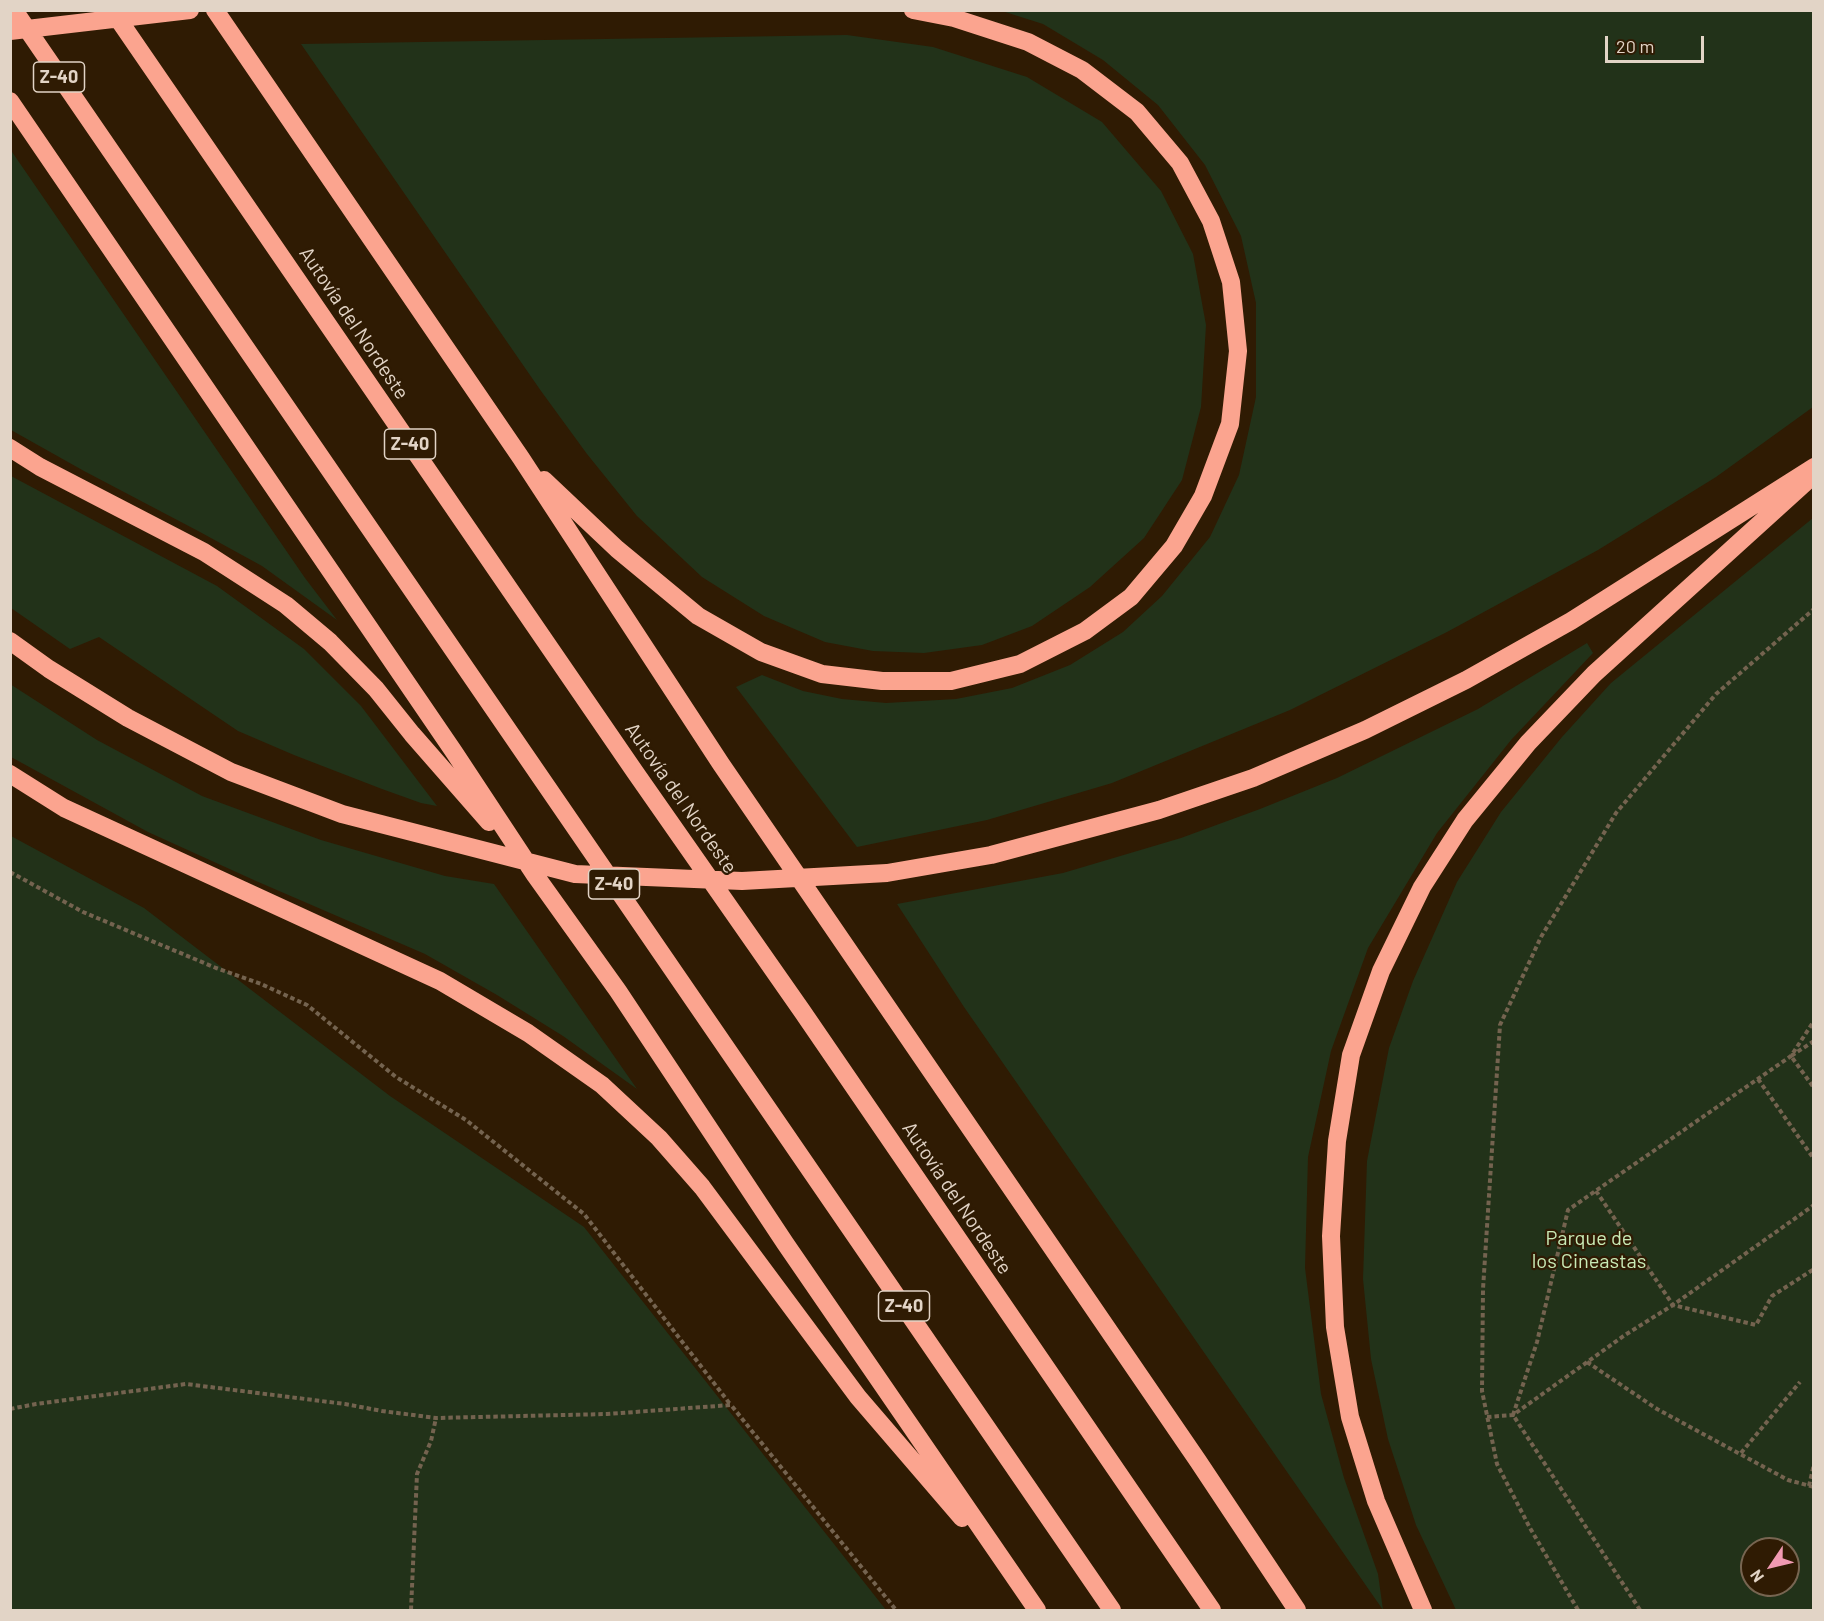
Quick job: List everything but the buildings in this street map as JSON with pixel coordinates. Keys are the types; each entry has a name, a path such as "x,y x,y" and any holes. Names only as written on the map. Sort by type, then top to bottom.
{"highway":[{"name":"Z-40","path":"14,10 1112,1611"},
{"name":"Autovía del Nordeste","path":"112,10 635,772 802,1011 1212,1611"},
{"path":"10,31 190,10"},
{"path":"215,10 521,458 721,764 1297,1611"},
{"path":"521,458 617,549 698,616 760,652 822,674 882,681 951,681 1009,667 1020,664 1085,631 1131,597 1174,546 1203,496 1230,424 1238,351 1231,282 1211,222 1180,163 1137,112 1082,70 1028,42 954,18 913,10"},
{"path":"10,101 536,875 618,991 792,1253 1037,1611"},
{"path":"10,448 40,467 204,552 286,605 330,642 376,689 412,734 536,875"},
{"path":"10,641 49,669 128,718 231,772 342,814 575,874 742,881 887,873 991,855 1159,810 1253,778 1365,730 1466,680 1571,621 1814,467"},
{"path":"1423,1611 1376,1501 1350,1417 1335,1327 1330,1236 1337,1141 1355,1044 1381,971 1417,897 1465,820 1528,743 1594,674 1814,475"},
{"path":"10,774 64,808 440,981 528,1033 602,1085 659,1138 702,1187 858,1397 1021,1588"},
{"path":"1197,1461 1304,1611"}],"path":[{"path":"1578,1611 1530,1528 1497,1464 1482,1391 1483,1289 1500,1025 1541,937 1616,813 1716,694 1814,609"},
{"path":"10,872 83,912 307,1005 396,1077 466,1120 584,1214 731,1405 896,1611"},
{"path":"1791,1056 1814,1021"},
{"path":"1513,1415 1537,1342 1568,1210 1814,1041"},
{"path":"1791,1056 1814,1088"},
{"path":"1758,1079 1814,1159"},
{"path":"1596,1191 1673,1305 1756,1325 1772,1296 1814,1269"},
{"path":"1487,1417 1513,1415 1814,1205"},
{"path":"1587,1362 1657,1409 1788,1480 1811,1486 1814,1464"},
{"path":"1741,1453 1800,1382"},
{"path":"10,1409 186,1384 436,1418 607,1413 731,1405"},
{"path":"1513,1415 1640,1611"},
{"path":"411,1611 417,1474 431,1441 436,1418"}],"green space":[{"path":"1002,11 1813,11 1813,407 1716,477 1598,550 1447,632 1290,710 1112,783 987,820 857,847 736,687 762,675 803,691 842,699 886,703 956,699 1012,688 1070,665 1123,632 1162,596 1210,537 1239,475 1256,397 1256,303 1241,236 1205,165 1158,105 1103,60 1043,24"},
{"path":"847,35 933,47 1027,77 1102,122 1161,191 1193,254 1206,325 1201,407 1182,480 1144,538 1090,587 1032,626 982,645 924,653 873,651 825,642 764,616 702,577 637,516 587,454 301,44"},
{"path":"10,149 305,578 337,620 262,566 11,430"},
{"path":"11,476 217,586 304,649 361,706 437,806 421,803 382,789 238,731 99,637 70,649 11,608"},
{"name":"Parque de los Cineastas","path":"1813,518 1813,1610 1456,1610 1416,1525 1388,1439 1371,1359 1363,1279 1367,1161 1389,1048 1413,981 1457,882 1501,812 1562,737 1611,683"},
{"path":"1587,643 1593,653 1511,740 1437,833 1368,948 1331,1051 1308,1157 1305,1268 1321,1394 1344,1478 1378,1574 1383,1610 964,1007 897,904 1063,873 1181,838 1260,809 1337,778 1478,709"},
{"path":"10,684 97,740 202,796 321,840 445,876 494,884 637,1089 563,1036 425,954 148,832 11,757"},
{"path":"11,836 144,908 390,1096 584,1227 886,1610 11,1610"}]}
